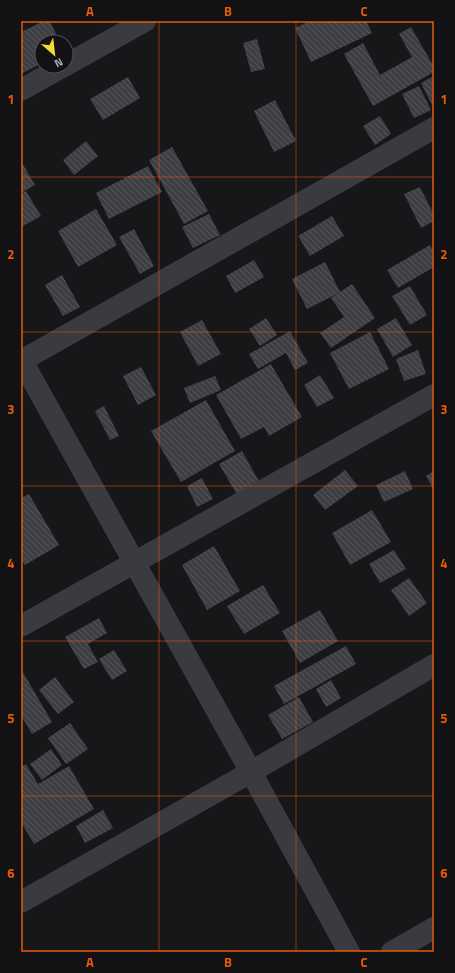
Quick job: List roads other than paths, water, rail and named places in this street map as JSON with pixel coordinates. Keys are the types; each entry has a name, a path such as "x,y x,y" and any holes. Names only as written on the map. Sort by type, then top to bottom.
{"street":[{"path":"74,61 145,21"},
{"path":"21,90 50,74"},
{"path":"349,952 251,772 21,360 434,128"},
{"path":"21,626 434,395"},
{"path":"21,902 251,772 434,665"},
{"path":"392,952 434,928"}]}
